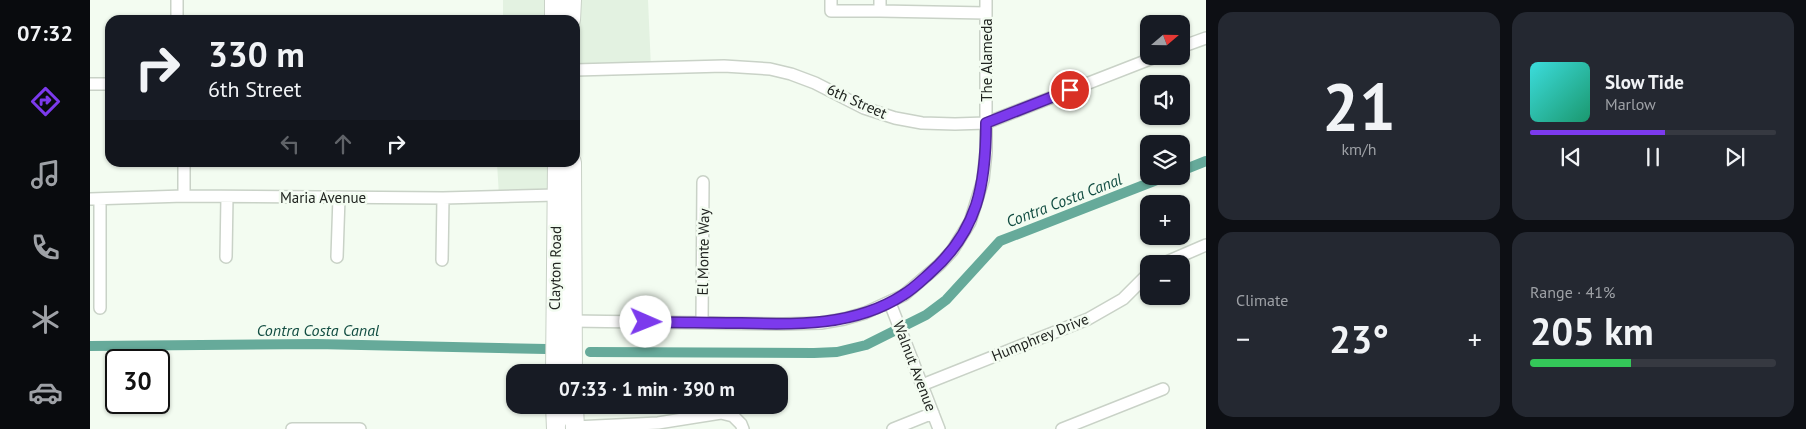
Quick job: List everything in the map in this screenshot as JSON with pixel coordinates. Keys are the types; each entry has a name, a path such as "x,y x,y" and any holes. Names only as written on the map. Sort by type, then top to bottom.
{"main road":[{"path":"554,0 554,15"},
{"path":"572,0 572,15"},
{"name":"Clayton Road","path":"555,364 556,167"},
{"name":"Clayton Road","path":"572,167 572,364"},
{"path":"555,414 556,429"},
{"path":"574,414 574,428"}],"street":[{"path":"177,0 177,15"},
{"path":"831,0 831,11 880,6 986,14"},
{"name":"The Alameda","path":"572,321 821,323 865,313 904,295 939,265 952,251 970,222 983,180 986,152 986,0"},
{"path":"1190,44 1206,38"},
{"name":"6th Street","path":"580,70 724,66 770,69 815,83 864,108 895,118 922,123 986,123 1140,63"},
{"path":"90,84 105,84"},
{"path":"184,167 184,196"},
{"name":"El Monte Way","path":"702,323 703,182"},
{"name":"Maria Avenue","path":"95,199 184,196 227,198 443,198 556,195"},
{"path":"226,257 227,198"},
{"path":"337,257 339,198"},
{"path":"442,260 443,198"},
{"path":"95,199 100,308"},
{"path":"1183,255 1206,245"},
{"name":"Humphrey Drive","path":"922,385 1088,318 1123,299 1140,282"},
{"name":"Walnut Avenue","path":"890,303 939,429"},
{"path":"1062,429 1163,389"},
{"path":"574,428 658,423 721,413 733,416 743,429"},
{"path":"893,429 933,413"},
{"path":"556,429 565,414"},
{"path":"292,429 360,429"}],"shaded area":[{"path":"503,0 554,0 554,15 503,15"},
{"path":"572,0 648,0 651,68 580,70 580,15 574,15"},
{"path":"497,167 557,167 556,195 499,196"}],"waterway":[{"name":"Contra Costa Canal","path":"1190,167 1206,161"},
{"name":"Contra Costa Canal","path":"590,352 814,353 837,352 866,345 926,315 946,300 1000,241 1144,185"},
{"name":"Contra Costa Canal","path":"90,346 316,344 546,349"}],"route":[{"path":"646,322 821,323 865,313 890,303 904,295 939,265 952,251 970,222 983,180 986,152 986,123 1070,90"}]}
